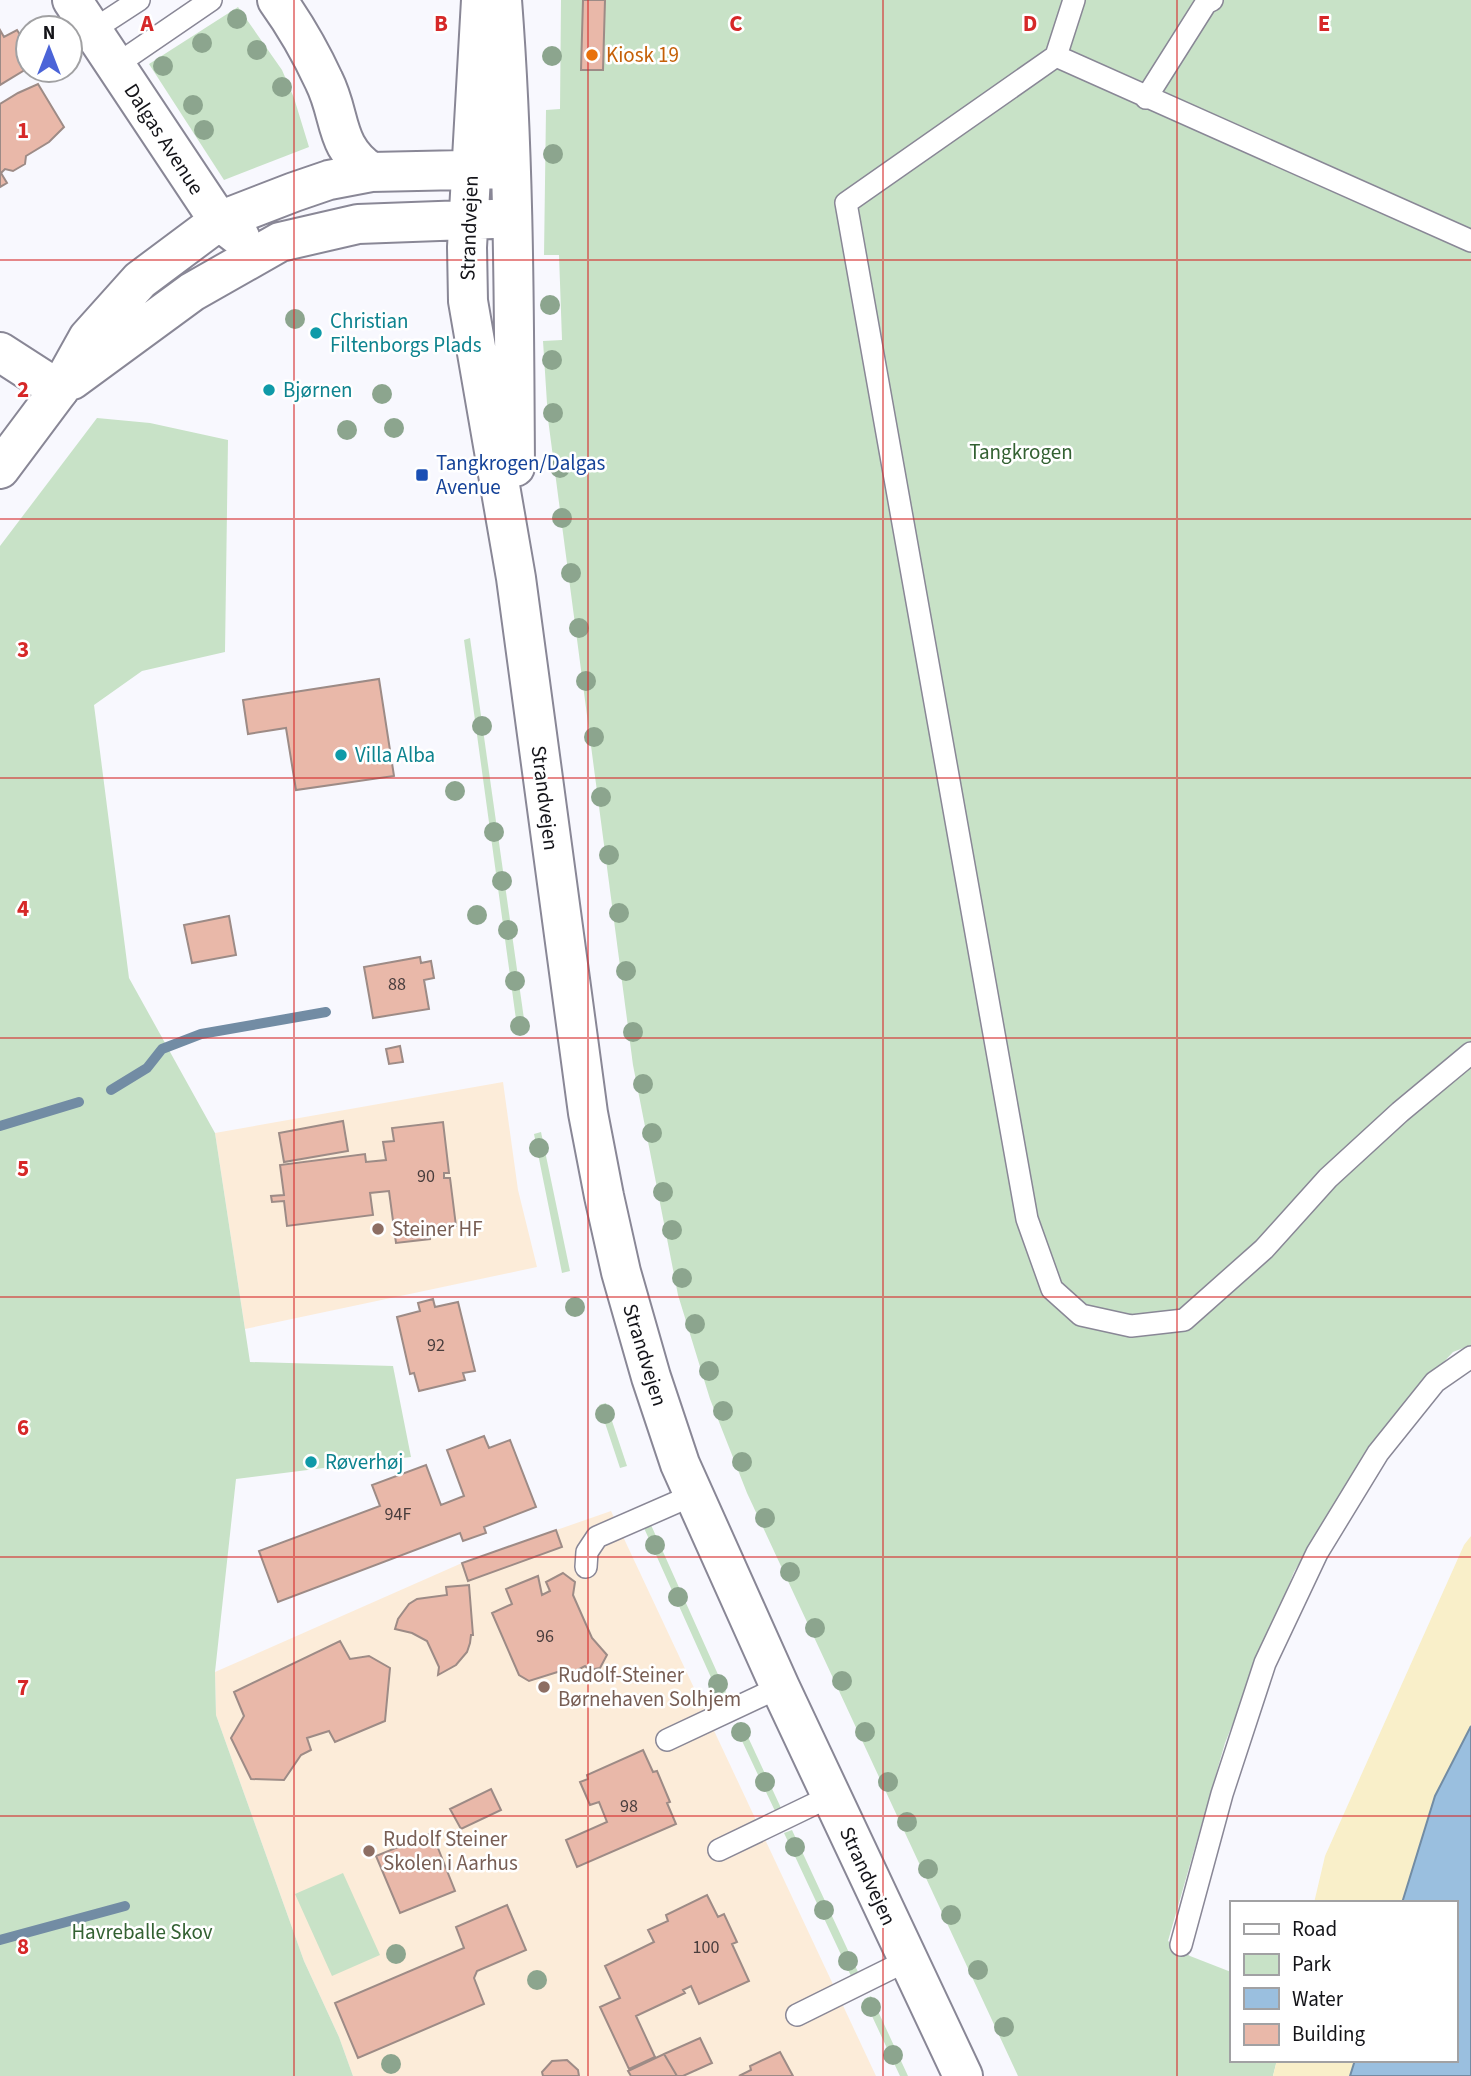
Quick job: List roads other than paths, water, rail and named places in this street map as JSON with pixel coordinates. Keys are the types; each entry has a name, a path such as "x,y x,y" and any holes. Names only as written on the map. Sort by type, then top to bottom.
{"street":[{"path":"277,0 326,84 349,153 371,172"},
{"name":"Strandvejen","path":"481,0 468,220 468,301 516,578 577,1040 604,1196 621,1272 651,1377 692,1495 963,2076"},
{"name":"Strandvejen","path":"502,0 512,219 516,578"},
{"name":"Dalgas Avenue","path":"84,17 219,221 239,237 280,242"},
{"path":"0,468 59,390 88,338 140,280 219,221 330,180 371,172 510,169"},
{"path":"59,390 191,292 280,242 358,224 512,219"},
{"path":"0,352 59,390"}],"lane":[{"path":"84,15 139,0"},
{"path":"116,65 211,0"},
{"path":"1073,0 1056,56 846,203 1027,1219 1052,1289 1081,1315 1132,1326 1184,1320 1264,1249 1328,1178 1400,1112 1471,1053"},
{"path":"1146,97 1206,4 1212,0"},
{"path":"1056,56 1471,240"},
{"path":"1181,1945 1222,1794 1265,1663 1317,1553 1378,1452 1435,1382 1471,1357"},
{"path":"586,1567 587,1552 597,1537 692,1495"},
{"path":"667,1740 780,1688"},
{"path":"719,1850 831,1796"},
{"path":"797,2015 908,1960"}],"water":[{"path":"1471,1726 1471,2076 1350,2076 1354,2062 1457,2062 1457,1901 1403,1901 1435,1796"}],"waterway":[{"path":"111,1090 147,1068 162,1049 201,1034 326,1012"},
{"path":"0,1126 79,1102"},
{"path":"0,1940 125,1906"}],"place":[{"name":"Kiosk 19","path":"592,55"},
{"name":"Christian Filtenborgs Plads","path":"316,333"},
{"name":"Bjørnen","path":"269,390"},
{"name":"Tangkrogen/Dalgas Avenue","path":"422,475"},
{"name":"Villa Alba","path":"341,755"},
{"name":"Steiner HF","path":"378,1229"},
{"name":"Røverhøj","path":"311,1462"},
{"name":"Rudolf-Steiner Børnehaven Solhjem","path":"544,1687"},
{"name":"Rudolf Steiner Skolen i Aarhus","path":"369,1851"}],"park label":[{"name":"Tangkrogen","path":"1021,452"},
{"name":"Havreballe Skov","path":"142,1932"}]}
